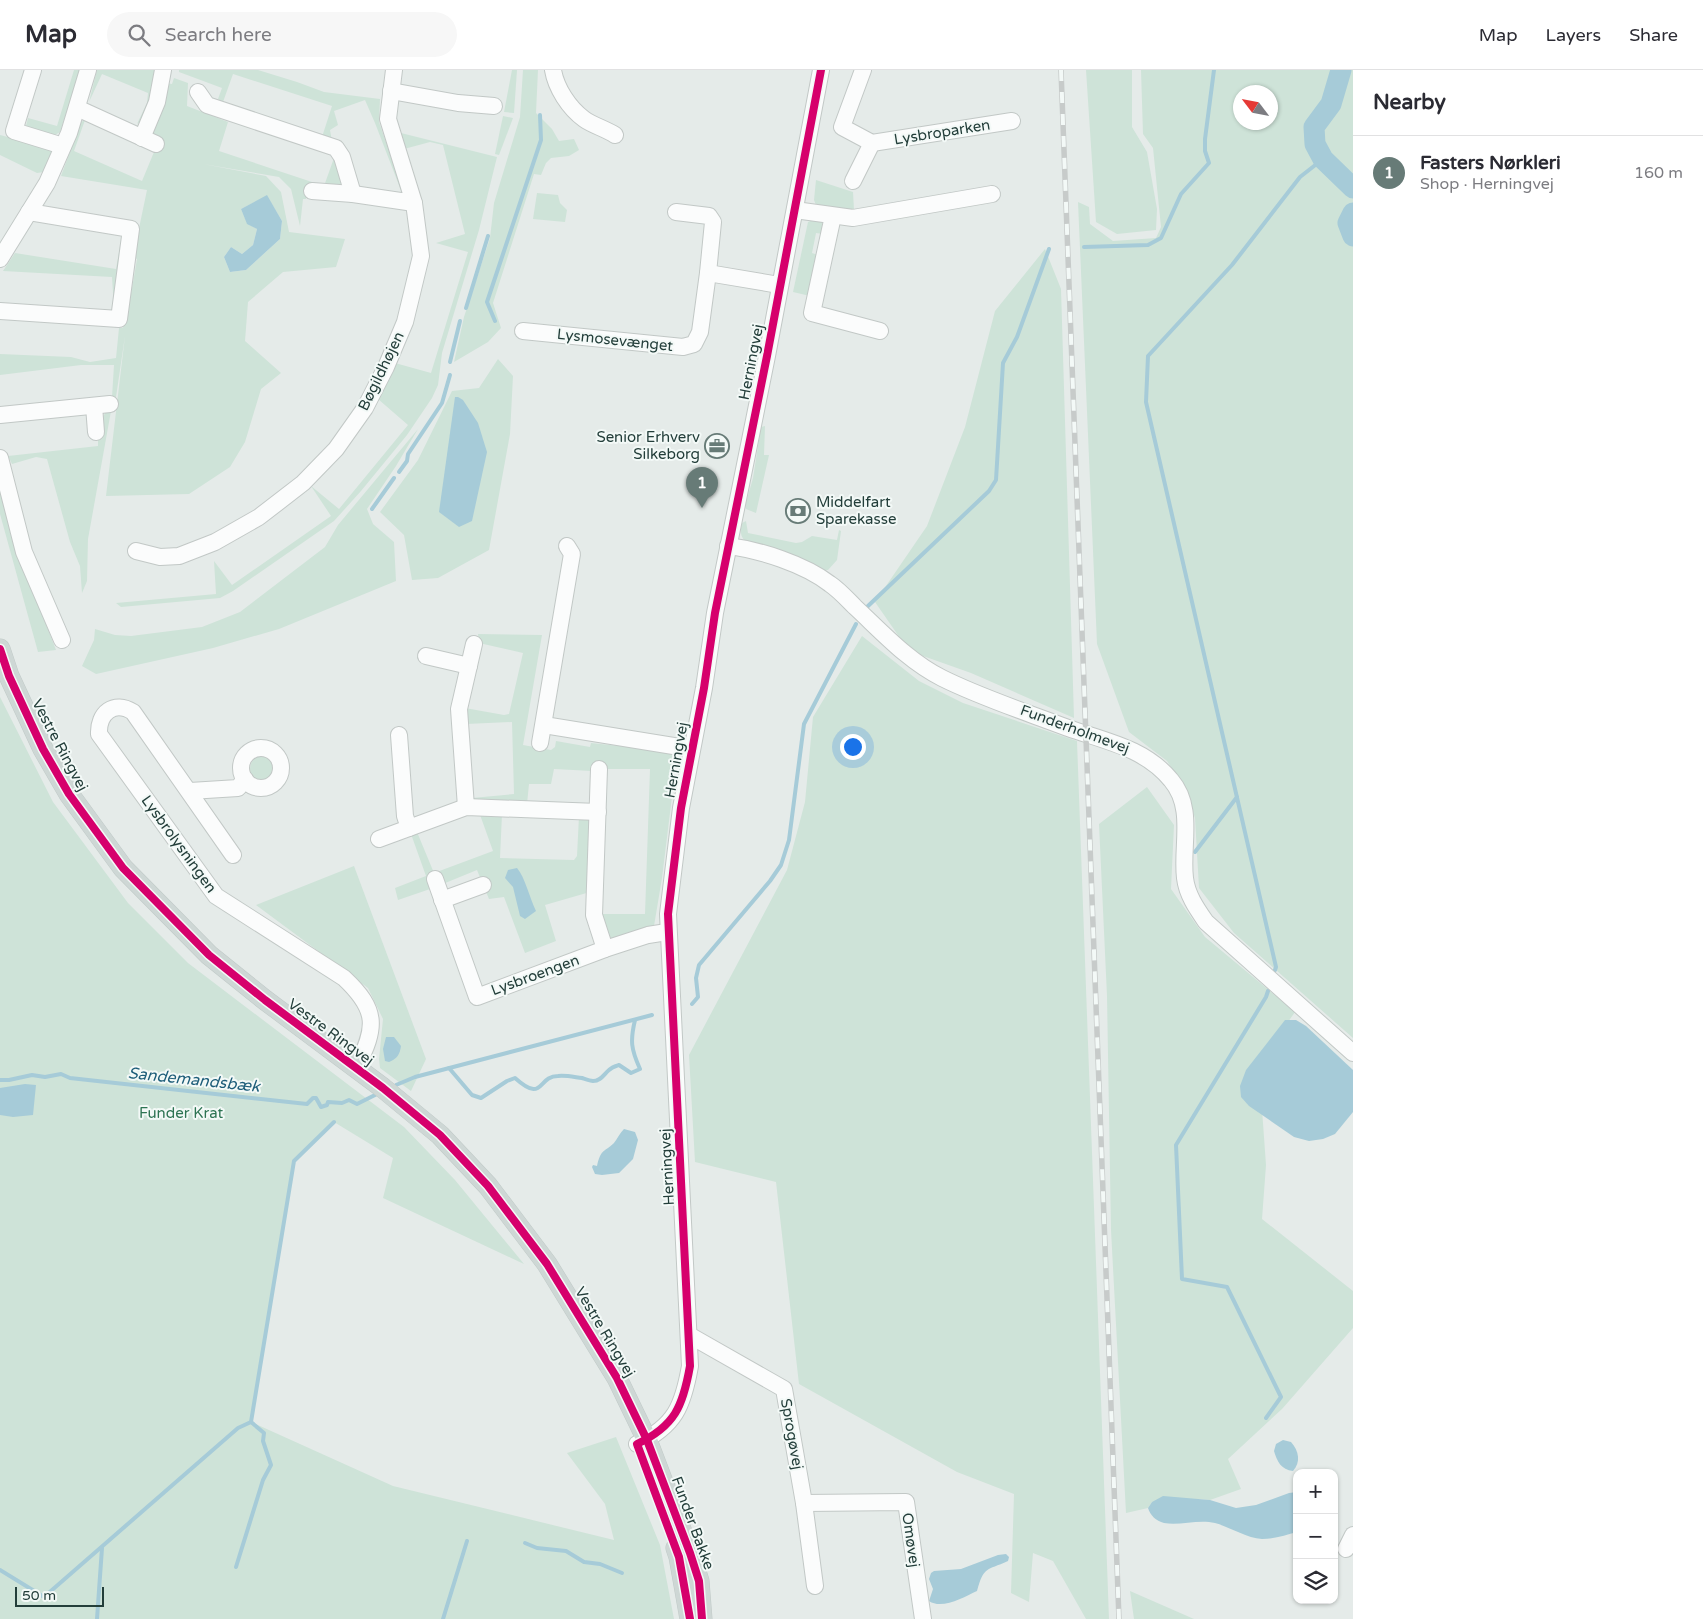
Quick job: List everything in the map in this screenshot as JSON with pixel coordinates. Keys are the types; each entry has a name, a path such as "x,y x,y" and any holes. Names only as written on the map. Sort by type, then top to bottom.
{"main road":[{"name":"Vestre Ringvej","path":"0,649 9,676 43,749 69,794 123,868 209,955 264,1000 383,1088 440,1135 488,1186 547,1264 580,1318 607,1381 642,1442"},
{"name":"Funder Bakke","path":"642,1442 679,1557 690,1619"},
{"name":"Funder Bakke","path":"642,1442 690,1553 698,1581 702,1619"}],"street":[{"path":"33,70 14,131 63,146"},
{"path":"0,259 47,183 69,133 88,70"},
{"path":"77,108 149,141 163,70"},
{"name":"Bøgildhøjen","path":"136,551 160,557 179,556 215,542 259,517 303,483 336,449 365,408 386,367 405,322 421,256 414,203 388,119 394,70"},
{"path":"553,70 562,94 575,110 584,119 615,135"},
{"name":"Herningvej","path":"642,1442 659,1432 671,1420 686,1389 690,1366 690,1336 668,932 668,914 681,808 728,546 767,356 821,70"},
{"name":"Lysbroparken","path":"863,70 842,127 872,143 1012,120"},
{"path":"391,91 458,103 494,106"},
{"path":"198,92 207,105 336,148 342,157 353,194"},
{"name":"Lysbroparken","path":"853,181 872,143"},
{"path":"312,191 353,194 414,203"},
{"path":"795,210 853,218 992,194"},
{"path":"0,311 119,319 131,229 29,212"},
{"name":"Lysmosevænget","path":"523,331 683,347 694,344 700,332 713,222 709,216 676,212"},
{"path":"833,216 812,313 880,331"},
{"path":"708,272 779,285"},
{"path":"0,415 102,405 96,432"},
{"path":"0,458 24,552 61,619 62,640"},
{"path":"540,743 572,554 567,546"},
{"name":"Funderholmevej","path":"728,546 757,552 813,573 830,584 912,660 943,679 1070,728 1124,746 1143,755 1172,781 1182,800 1186,819 1185,879 1193,902 1206,922 1353,1054"},
{"path":"466,807 459,709 474,644"},
{"path":"426,656 469,666"},
{"name":"Lysbrolysningen","path":"233,855 133,712 125,707 114,708 103,715 99,724 99,734 216,896 344,978 358,991 368,1007 372,1026 368,1045 356,1068"},
{"name":"Herningvej","path":"544,724 692,749"},
{"path":"400,735 405,816 408,828"},
{"path":"599,769 594,916 605,949"},
{"path":"190,791 238,788 245,779"},
{"path":"379,839 466,807 598,812"},
{"name":"Lysbroengen","path":"435,879 476,997 605,949 648,935 668,932"},
{"path":"442,900 483,885"},
{"name":"Sprogøvej","path":"690,1336 784,1389 804,1503 815,1586"},
{"name":"Omøvej","path":"804,1503 906,1502 923,1619"}],"green space":[{"path":"74,70 80,70 60,132 55,135 26,126 28,118 57,126"},
{"path":"97,70 156,70 148,107 142,120 137,124 147,103 148,93 102,74 89,102"},
{"path":"179,70 258,70 324,92 380,99 379,122 403,192 365,100 334,111 338,125 330,130 332,141 322,137 332,106 233,74 223,102 218,99 222,88 179,72"},
{"path":"512,70 517,70 514,113 504,112"},
{"path":"523,70 538,70 536,113 552,129 559,141 574,139 579,150 569,156 551,158 546,163 541,175 534,174 493,303 501,328 488,342 454,362 464,317 490,238 494,203 520,117"},
{"path":"1086,70 1132,70 1132,127 1147,152 1157,209 1156,230 1117,234 1096,222"},
{"path":"1141,70 1353,70 1353,1038 1234,933 1199,888 1195,818 1186,790 1167,761 1129,732 1097,644 1078,202 1089,207 1090,224 1113,241 1156,238 1161,227 1153,148 1143,134"},
{"path":"174,78 188,83 187,106 228,122 219,151 324,186 334,158 342,181 340,185 330,188 308,186 306,199 303,199 300,226 291,189 279,177 203,164 266,176 281,192 289,232 345,239 336,267 283,272 248,302 245,341 281,373 261,389 245,442 230,467 189,494 106,496 125,336 116,397 112,397 114,365 81,365 0,375 0,354 71,357 90,362 116,358 119,328 123,328 127,301 130,300 137,259 133,257 147,190 61,176 81,122 85,120 74,151 142,181 159,140 152,134 162,103 165,83 172,84","holes":["267,196 282,221 280,239 246,270 230,272 224,257 231,247 242,254 253,245 257,229 247,223 241,209"]},
{"path":"503,116 513,118 499,155 495,154"},
{"path":"397,132 497,157 479,230 442,353 438,385 432,398 407,435 334,521 233,591 220,598 121,607 116,603 216,594 214,561 232,585 331,516 311,486 339,509 408,425 378,399 395,363 431,373 468,252 436,243 465,234 443,145 430,142 404,149"},
{"path":"0,135 51,148 53,155 44,172 37,173 0,155"},
{"path":"816,180 853,192 854,210 816,205 814,200"},
{"path":"537,193 558,195 560,203 567,210 565,222 533,219"},
{"path":"818,218 825,228 823,234 816,233 812,253 818,255 810,296 793,292 808,222"},
{"path":"122,235 114,308 112,277 3,271 15,253 116,269"},
{"path":"1045,249 1061,289 1074,718 971,673 909,651 875,602 927,526 965,427 995,311"},
{"path":"498,359 513,376 510,434 489,550 438,578 412,580 404,535 380,512 418,460 452,391 479,388"},
{"path":"106,411 111,411 88,539 87,581 82,593 80,566 70,542 47,459 36,457 12,464 8,456 98,446 98,435 104,433 103,417"},
{"path":"765,426 764,455 769,455 756,513 746,509 745,506 753,478 761,427"},
{"path":"418,429 367,509 373,524 394,542 396,581 279,629 213,648 96,674 82,666 94,640 95,629 115,635 131,636 202,627 240,612 325,547 338,525"},
{"path":"0,482 35,596 56,650 38,652 0,514"},
{"path":"746,521 748,533 796,543 812,536 837,540 839,530 841,531 837,560 828,570 819,570 748,543 743,539 741,532 742,523"},
{"path":"478,634 542,635 523,745 551,750 555,747 556,741 590,747 591,743 667,751 674,757 676,764 654,926 615,941 609,937 601,914 645,914 650,769 594,769 592,771 554,769 551,784 529,784 527,804 477,801 472,798 514,794 512,722 466,724 465,708 504,715 509,714 523,653 479,643"},
{"path":"862,636 919,681 963,703 1077,741 1109,1619 1086,1619 1053,1561 1033,1553 1029,1602 1011,1593 1014,1494 957,1472 799,1384 776,1182 695,1162 689,1055 787,870 805,802 813,717"},
{"name":"Funder Krat","path":"0,697 53,802 128,903 188,963 404,1127 455,1180 524,1264 383,1198 393,1158 334,1122 294,1162 251,1422 393,1486 614,1540 605,1504 567,1453 616,1437 660,1545 674,1619 0,1619"},
{"path":"264,755 274,759 278,769 274,779 264,783 254,779 250,769 254,759"},
{"path":"1147,787 1174,825 1171,889 1205,937 1295,1012 1241,1089 1262,1109 1266,1165 1262,1219 1353,1291 1353,1328 1282,1409 1228,1459 1241,1489 1210,1500 1152,1502 1148,1508 1126,1513 1111,1230 1107,996 1099,824"},
{"path":"479,812 502,814 500,858 574,860 577,856 579,816 589,819 592,823 590,892 545,905 556,941 525,953 504,897 489,899 477,870 398,900 395,888 426,876 411,834 417,832 434,873 493,851"},
{"path":"354,866 426,1059 411,1091 380,1068 379,1059 383,1019 368,988 256,905"},
{"path":"1130,1591 1194,1619 1134,1619"}],"water":[{"path":"267,195 282,221 280,239 246,270 230,272 224,257 231,247 242,254 253,245 257,229 247,224 241,209"},
{"path":"455,397 463,400 478,423 487,452 472,521 459,527 439,512"},
{"path":"517,868 536,911 525,919 520,916 513,887 505,878 508,870"},
{"path":"1285,1020 1296,1020 1306,1026 1353,1070 1353,1112 1335,1134 1323,1139 1309,1141 1294,1137 1249,1106 1241,1097 1240,1086 1246,1070"},
{"path":"386,1037 394,1037 401,1046 398,1056 389,1062 385,1061 383,1049"},
{"path":"25,1084 36,1085 33,1115 13,1117 0,1115 0,1088"},
{"path":"624,1129 635,1132 638,1140 633,1159 619,1173 595,1174 593,1165 597,1166 601,1154 614,1143"},
{"path":"1283,1440 1291,1442 1296,1449 1298,1460 1293,1471 1285,1469 1278,1461 1274,1451 1276,1444"},
{"path":"1293,1492 1293,1533 1266,1539 1250,1537 1209,1522 1164,1523 1158,1521 1148,1508 1152,1502 1163,1496 1210,1500 1236,1508 1256,1505"},
{"path":"1006,1554 1009,1557 1008,1561 987,1570 982,1577 977,1591 946,1603 940,1604 929,1601 933,1589 929,1579 934,1571 961,1569 998,1555"}],"waterway":[{"path":"1084,247 1148,245 1161,238 1181,194 1209,163 1205,151 1205,139 1214,70"},
{"path":"1341,70 1331,104 1314,127 1315,144 1323,159 1353,188"},
{"path":"495,321 487,302 541,140 540,115"},
{"path":"1275,970 1276,967 1146,402 1148,356 1232,265 1300,177 1323,159"},
{"path":"1353,213 1348,223 1353,236"},
{"path":"466,308 488,236"},
{"path":"868,606 989,491 996,480 1003,363 1017,337 1049,249"},
{"path":"450,362 460,321"},
{"path":"399,472 407,461 408,454 442,403 450,375"},
{"path":"372,509 394,478"},
{"path":"692,1004 698,997 696,978 699,965 770,881 781,865 789,840 804,724 856,624"},
{"path":"1195,852 1237,797"},
{"path":"1266,1418 1281,1397 1227,1287 1182,1279 1176,1145 1268,991"},
{"path":"396,1085 415,1077 652,1015"},
{"path":"449,1068 472,1095 481,1098 515,1078 531,1089 536,1089 551,1077 558,1076 570,1076 596,1081 611,1068 619,1065 631,1073 640,1069 632,1045 635,1020"},
{"name":"Sandemandsbæk","path":"0,1080 32,1075 45,1077 61,1074 70,1078 307,1104 313,1098 316,1098 321,1107 327,1105 328,1102 342,1103 349,1100 357,1104 375,1095"},
{"path":"0,1570 44,1597 238,1428 251,1422 294,1161 334,1122"},
{"path":"236,1567 263,1480 271,1465 263,1441 264,1433 251,1422"},
{"path":"443,1619 467,1541"},
{"path":"525,1543 537,1548 566,1551 584,1562 600,1564 622,1573"},
{"path":"97,1619 102,1548"}],"railway":[{"path":"1061,70 1119,1619"}],"cycle path":[{"path":"690,1619 679,1557 637,1444 650,1437 669,1422 680,1404 690,1366 668,914 681,808 704,688 715,613 767,356 821,70"},
{"path":"0,649 9,676 43,749 69,794 123,868 209,955 265,1000 383,1088 440,1135 488,1186 547,1264 617,1378 647,1440 699,1581 702,1619"}],"place":[{"name":"Senior Erhverv Silkeborg","path":"717,446"},
{"name":"Fasters Nørkleri","path":"702,508"},
{"name":"Middelfart Sparekasse","path":"798,511"}]}
